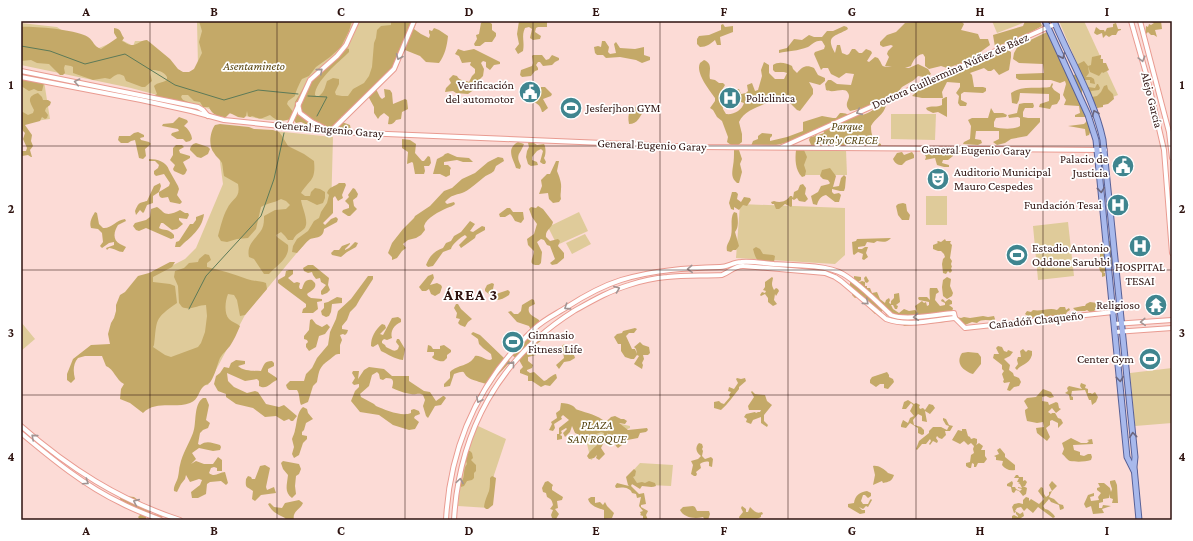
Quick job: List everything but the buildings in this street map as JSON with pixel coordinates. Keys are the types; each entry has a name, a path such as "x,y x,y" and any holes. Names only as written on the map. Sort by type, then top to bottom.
{"main road":[{"path":"1045,21 1088,115 1095,135 1127,457 1135,474"},
{"path":"1054,22 1096,114 1104,150 1127,370 1139,520"},
{"path":"1103,208 1105,206 1110,207"},
{"path":"1106,236 1109,233 1113,235"}],"street":[{"path":"289,126 298,102 310,80 337,56 346,45 356,21"},
{"path":"298,102 300,113 316,125 330,131 394,69 414,21"},
{"name":"Alejo García","path":"1131,21 1147,77 1164,150 1172,253"},
{"name":"Alejo García","path":"1140,21 1169,132 1172,158"},
{"name":"Doctora Guillermina Núñez de Báez","path":"780,148 1054,22"},
{"name":"General Eugenio Garay","path":"21,71 198,107 208,116"},
{"name":"General Eugenio Garay","path":"21,77 141,100 224,120 330,131 638,145 743,148 1104,150"},
{"path":"446,520 448,489 458,450 465,428 485,388 508,358 538,325 575,302 611,283 660,271 725,267 739,262 805,266 825,268 842,274 854,282 896,317 902,318 954,313 955,318 904,323 895,322 886,319 842,281 825,273 744,266 736,266 729,272 722,274 658,278 615,290 580,308 540,335 514,362 497,385 476,422 467,445 461,472 454,520"},
{"name":"Cañadóñ Chaqueño","path":"955,318 965,328 1120,310"},
{"path":"1114,324 1172,320"},
{"path":"1115,332 1172,328"},
{"path":"21,426 51,452 103,487 166,516 180,520"},
{"path":"21,433 86,483 121,503 161,520"}],"green space":[{"name":"Asentamineto","path":"197,21 407,21 387,71 328,121 267,120 221,112 131,88 21,65 21,23 57,27 92,51 120,39 133,46 135,41 143,41 177,72 188,74 198,66"},
{"name":"Asentamineto","path":"199,21 352,21 341,47 316,67 309,76 302,79 295,96 288,101 287,104 294,113 295,102 307,82 346,48 349,49 349,52 323,78 316,90 315,95 317,97 321,94 327,81 333,78 339,79 339,84 335,92 336,95 342,96 348,96 353,89 364,83 369,76 372,67 374,43 377,30 381,26 391,25 391,21 417,21 414,29 429,38 429,30 432,31 434,28 448,36 443,57 439,63 426,62 420,56 405,50 396,65 395,71 376,89 382,99 385,97 384,89 390,90 392,93 393,104 405,99 407,100 408,109 402,112 401,119 396,120 392,124 388,124 389,117 384,113 378,119 374,113 374,107 368,96 365,95 349,112 341,117 342,122 350,125 351,131 342,136 334,132 314,128 301,122 296,123 292,118 280,121 270,115 263,118 250,117 248,116 247,111 244,118 230,113 226,117 218,116 212,112 209,107 203,107 200,102 194,101 188,95 182,95 181,97 183,100 201,107 202,110 189,112 175,109 164,104 155,95 157,94 154,86 167,80 166,75 158,71 151,70 150,73 152,81 145,87 142,87 126,81 124,76 120,74 110,79 105,78 93,80 73,73 73,67 71,66 65,65 65,73 60,75 49,64 37,63 31,60 21,61 21,27 36,27 75,32 88,37 101,49 117,38 114,33 114,28 118,29 124,38 122,41 129,45 133,45 147,40 170,59 178,69 183,72 189,72 194,69 202,53 199,42 202,31"},
{"path":"483,21 488,21 492,24 492,30 496,33 496,36 492,42 485,42 480,46 475,46 474,44 477,39 476,35 479,34 481,23"},
{"path":"519,21 547,21 547,27 536,28 535,32 541,36 540,39 533,40 530,38 532,29 529,27 525,28 523,34 523,51 518,54 515,49 519,44 517,34"},
{"path":"916,21 961,21 964,24 961,30 978,34 980,39 988,39 990,45 968,61 947,68 941,66 929,69 925,66 925,57 923,54 918,56 915,58 911,66 905,68 918,64 928,69 931,74 926,77 918,76 902,87 898,92 868,107 850,111 847,106 849,95 847,91 829,91 826,90 825,84 828,80 831,80 837,84 851,85 854,74 846,73 839,78 831,74 828,68 823,68 821,70 814,54 815,52 824,49 825,46 822,41 816,42 808,47 779,53 779,50 787,48 794,39 802,40 809,35 814,37 822,37 827,31 833,31 844,26 848,29 836,35 831,40 835,53 837,45 840,45 842,53 847,55 852,49 862,53 866,49 872,53 867,61 869,62 875,57 878,58 882,66 892,67 885,66 889,57 887,54 888,51 893,46 883,47 880,45 880,42 887,35 896,32 905,23"},
{"path":"992,21 1022,21 1023,23 997,33"},
{"path":"1025,21 1040,21 1042,26 1024,36 995,47 993,35 1023,26"},
{"path":"1059,21 1084,21 1118,95 1094,104"},
{"path":"1148,21 1161,21 1162,29 1155,30 1157,37 1148,32 1145,35 1146,26 1148,27 1149,24 1151,25 1154,23"},
{"path":"1116,23 1118,29 1121,30 1118,31 1116,35 1109,37 1106,35 1103,38 1102,33 1097,35 1094,33 1096,27 1100,30 1104,30 1105,32 1107,28 1113,27 1113,24"},
{"path":"723,24 725,27 733,26 733,32 720,37 721,45 717,45 715,40 705,46 700,47 697,44 697,39 699,36 709,35 721,30 721,25"},
{"path":"1047,32 1087,116 1091,130 1089,135 1086,136 1085,129 1068,126 1084,124 1086,122 1086,117 1075,117 1075,115 1080,113 1079,106 1064,105 1066,100 1063,95 1066,84 1065,81 1060,83 1051,80 1019,80 1016,78 1016,74 1044,73 1043,64 1019,63 1013,59 1014,53 1018,46"},
{"path":"602,41 605,41 609,47 608,52 610,54 616,53 614,44 616,42 620,48 635,49 644,47 644,55 650,57 650,60 642,63 636,60 620,57 606,58 603,55 597,55 594,47 601,47"},
{"path":"1002,47 1011,52 1009,70 999,75 994,69 988,71 984,68 970,73 972,75 974,87 986,88 986,91 983,93 964,92 961,94 961,100 967,103 966,106 960,106 958,103 959,96 956,93 960,87 960,83 947,82 942,92 943,98 922,98 912,96 919,89 924,87 931,77 956,73 965,69 970,63 994,49"},
{"path":"458,49 464,51 474,49 500,62 500,64 494,65 490,70 486,67 486,62 483,61 481,63 484,69 483,76 477,82 475,89 468,94 456,93 453,91 445,92 446,88 451,83 449,79 453,75 457,76 461,80 469,82 475,73 475,69 470,65 471,62 462,63 459,56 455,54"},
{"path":"533,55 542,55 546,60 552,55 559,58 559,60 552,65 543,66 540,62 538,62 536,65 538,70 531,76 522,77 520,75 521,70 532,66"},
{"path":"1101,55 1100,59 1103,59 1103,63 1106,63 1109,70 1103,73 1102,72 1099,76 1090,72 1088,66 1091,65 1092,57"},
{"path":"704,60 710,66 710,79 725,85 722,90 725,93 722,101 723,109 726,114 735,113 743,106 744,103 738,101 734,97 737,89 739,89 741,94 746,93 748,91 747,85 752,83 755,91 758,90 762,76 761,70 764,62 769,65 769,73 775,79 784,79 787,73 775,72 773,70 773,65 785,63 792,66 797,73 804,67 809,66 814,68 818,75 825,78 825,81 820,85 809,82 813,89 813,94 800,111 789,102 789,96 787,95 781,97 772,96 766,103 747,112 739,122 742,142 737,146 731,145 727,142 728,137 722,121 710,108 715,101 715,98 701,77 699,67 700,63"},
{"path":"1084,61 1088,66 1089,73 1086,77 1091,77 1094,79 1095,84 1090,83 1090,80 1084,80 1084,88 1082,93 1078,93 1072,76 1076,74 1075,70 1078,64"},
{"path":"21,70 39,76 44,83 42,91 34,89 29,91 21,86"},
{"path":"21,77 44,81 50,119 21,123"},
{"path":"1052,83 1054,90 1060,94 1060,99 1057,104 1052,105 1050,109 1039,107 1040,104 1049,101 1049,94 1020,93 1017,104 1012,103 1011,93 1015,91 1025,88 1050,87"},
{"path":"1097,84 1100,88 1099,90 1091,91 1092,97 1097,96 1104,86 1107,85 1108,89 1113,94 1114,99 1108,104 1103,105 1103,107 1097,108 1096,105 1093,107 1088,103 1089,96 1086,95 1084,91 1088,87 1095,88"},
{"path":"541,87 545,87 552,94 551,96 543,99 548,108 543,112 537,104 528,101 527,99 528,96 538,95"},
{"path":"38,93 43,100 48,100 51,102 45,111 48,115 45,119 42,117 40,121 25,125 32,135 31,141 33,146 30,150 32,157 28,155 22,156 21,146 22,151 26,151 27,148 23,139 25,133 21,126 21,111 28,115 33,113 34,110 30,98"},
{"path":"946,97 947,117 938,112 933,113 927,110 926,108 928,107 942,105 942,99"},
{"path":"1033,103 1034,106 1033,108 1025,108 1023,117 1040,118 1040,122 1027,136 1011,139 1005,143 997,145 993,142 999,139 999,131 976,131 975,139 981,140 982,143 978,145 963,144 970,139 971,126 968,120 972,118 988,118 991,108 994,113 1003,113 1007,115 1006,117 996,118 994,127 1007,129 1014,128 1020,126 1020,118 1009,118 1008,115 1017,113 1019,104"},
{"name":"Parque Piro'y CRECE","path":"883,104 886,105 885,108 871,126 873,137 881,144 881,147 838,148 833,146 821,147 811,145 809,140 810,137 815,136 816,134 818,135 824,133 823,130 782,144 770,146 751,146 753,141 758,139 758,136 762,133 772,134 770,141 787,137 803,131 803,122 822,116 836,118 840,113 853,117 861,113 862,115"},
{"path":"639,105 646,107 657,105 660,107 654,111 644,111 634,123 629,124 628,117 630,112 633,108"},
{"path":"891,114 936,114 935,140 891,139"},
{"path":"179,117 187,120 188,122 184,126 191,136 192,139 190,141 186,142 183,139 177,139 171,135 172,133 179,131 178,129 162,126 163,124 173,123"},
{"path":"220,124 279,132 288,146 314,161 314,172 312,179 301,193 305,196 310,196 311,192 315,188 325,192 323,203 317,205 307,200 301,200 306,219 306,226 295,236 293,240 288,240 281,232 276,235 288,245 288,250 283,261 269,274 264,274 254,259 249,257 249,248 262,229 264,224 264,216 275,210 286,209 290,205 281,199 261,207 256,229 248,238 227,242 221,241 218,236 223,219 229,205 237,196 239,189 238,184 224,176 222,163 211,147 210,139 212,131 215,125"},
{"path":"215,125 333,137 331,212 245,315 208,385 194,386 121,321 144,280 185,259 196,248 223,184"},
{"path":"138,132 144,135 144,137 140,138 141,140 151,144 145,149 146,156 143,159 139,158 135,140 128,143 121,143 118,140 119,136 130,136"},
{"path":"402,139 410,140 416,144 415,153 422,161 424,161 428,156 430,157 431,163 429,166 424,166 424,174 415,174 413,163 407,164 408,152 402,148"},
{"path":"518,142 524,144 518,157 521,166 520,169 516,168 511,155 512,148"},
{"path":"529,142 537,145 544,144 545,164 540,162 543,151 541,149 532,157 532,160 537,162 538,165 531,166 528,164 526,157"},
{"path":"196,143 208,147 210,149 208,154 201,158 197,157 190,150 193,144"},
{"path":"176,145 182,145 184,147 179,150 180,153 190,156 190,158 183,162 187,170 183,175 174,171 173,169 175,165 170,160 173,155 173,148"},
{"path":"734,150 739,150 742,159 740,164 742,172 739,183 737,183 734,179 732,173"},
{"path":"796,150 804,150 807,157 804,165 806,171 805,176 802,177 798,171 796,161"},
{"path":"802,150 846,150 847,175 802,175"},
{"path":"939,151 949,151 953,153 953,156 948,160 943,160 942,163 949,165 949,167 937,165 935,158 925,160 925,155 927,152 935,153"},
{"path":"902,152 904,155 912,152 914,158 906,161 902,165 895,163 893,159 897,153"},
{"path":"448,153 457,157 469,158 473,162 463,162 457,160 444,162 444,165 448,165 451,168 450,175 446,177 440,174 433,174 437,159"},
{"path":"498,157 503,158 504,161 496,166 494,171 462,193 449,198 445,202 447,204 454,202 455,204 430,217 424,226 425,230 421,235 408,240 403,244 406,248 397,258 392,260 392,257 388,253 392,243 415,216 430,206 444,191 452,188 462,179 475,173 488,162"},
{"path":"149,159 161,162 168,167 179,189 177,195 182,202 180,204 170,202 168,197 160,197 159,192 169,186 170,183 164,174 156,176 154,174 154,171 159,165 155,161 149,161"},
{"path":"556,161 559,161 557,171 561,184 561,199 559,202 553,203 549,199 548,193 539,194 542,186 541,180 547,174 550,174"},
{"path":"830,168 836,176 833,187 839,186 841,178 844,175 846,177 844,191 832,189 834,194 839,193 841,195 839,202 835,202 826,195 820,198 817,205 813,204 811,196 818,192 821,186 830,183 828,180 823,179 820,176 822,170"},
{"path":"160,183 161,186 159,192 153,196 153,203 147,205 143,213 140,210 136,215 135,211 138,204 147,201 154,186"},
{"path":"339,183 345,183 346,185 342,195 343,198 338,201 335,196 333,198 333,213 323,223 325,225 331,219 336,217 338,219 337,222 324,229 322,235 308,241 297,253 292,252 293,246 297,239 308,231 314,221 319,218 327,203 329,195 327,193 328,191"},
{"path":"803,184 806,188 805,194 808,199 805,202 799,201 797,198 794,200 792,199 791,207 785,204 779,209 776,209 774,204 772,204 771,202 774,201 783,202 790,196 793,198 794,192 798,190 800,185"},
{"path":"353,188 358,194 353,200 354,206 357,209 350,216 348,216 342,212 343,210 349,208 349,205 345,201 349,197 348,195"},
{"path":"732,192 736,192 738,194 737,199 741,202 744,197 750,198 751,200 747,206 743,205 739,210 734,207 734,210 731,209 729,203"},
{"path":"926,196 947,196 947,225 926,225"},
{"path":"903,203 906,204 907,211 910,215 909,220 902,220 898,215 896,206"},
{"path":"740,204 845,208 845,255 835,264 736,258"},
{"path":"538,206 543,209 553,222 546,237 550,241 558,239 560,241 558,246 564,253 564,258 557,264 552,265 550,263 555,259 550,246 541,239 537,242 542,252 541,263 539,265 535,265 532,263 534,251 528,245 527,239 534,234 537,224 529,209 531,207 536,208"},
{"path":"157,207 167,214 180,210 188,213 189,215 187,219 179,218 183,224 177,229 172,230 161,223 159,228 170,231 174,235 174,238 171,239 146,228 139,231 133,226 135,223 146,220 150,217 151,209"},
{"path":"507,208 510,208 513,212 523,212 524,219 521,223 515,221 510,214 505,217 500,217 499,214"},
{"path":"95,212 97,213 99,224 103,228 109,227 125,219 126,221 118,225 114,235 117,242 126,247 123,252 111,248 107,250 106,248 114,245 114,242 109,243 102,248 100,246 103,242 102,233 98,229 91,228 90,226"},
{"path":"579,212 588,231 557,245 548,227"},
{"path":"734,212 737,213 738,226 735,232 739,246 736,250 731,252 727,251 727,245 732,232 732,218"},
{"path":"204,214 203,220 195,233 180,247 175,247 176,242 179,241 190,224 193,224 196,217"},
{"path":"470,221 475,224 470,231 473,232 482,226 485,227 485,230 476,235 475,238 461,248 459,245 467,237 465,235 463,236 451,249 443,252 433,266 428,267 426,265 432,255 443,248 446,243 451,241 454,236 461,232"},
{"path":"1068,222 1074,276 1038,280 1033,226"},
{"path":"585,234 591,244 572,254 566,243"},
{"path":"891,238 884,242 867,242 865,246 858,247 858,249 862,249 868,247 866,253 868,257 864,260 862,259 863,254 858,252 854,255 853,254 852,242 856,241 857,239"},
{"path":"945,239 946,241 951,241 950,243 952,245 950,258 952,261 952,271 950,273 948,271 946,274 943,273 942,264 945,257 944,254 941,251 933,249 933,245 938,243 938,241 941,242"},
{"path":"1111,240 1113,268 1111,271 1106,265 1106,271 1103,272 1105,273 1105,276 1102,277 1099,267 1102,264 1100,259 1100,249 1103,248 1104,250 1102,252 1105,253 1107,244"},
{"path":"355,242 358,243 356,247 341,257 332,255 331,253 334,250 339,250 342,246 350,243 345,250"},
{"path":"756,247 760,249 763,254 775,256 774,262 759,261 753,249"},
{"path":"205,254 209,255 211,260 207,263 207,267 249,280 266,283 267,289 245,315 240,316 237,300 234,295 228,294 226,300 227,317 240,326 231,344 220,358 211,381 202,388 197,398 193,402 184,405 154,407 143,413 130,403 120,399 121,389 124,384 109,367 106,366 102,356 85,356 78,358 74,368 75,379 71,383 67,380 67,374 73,359 91,345 110,344 108,334 120,295 125,292 138,276 149,273 170,262 175,262 172,267 153,277 153,282 175,286 177,303 160,316 153,347 171,357 198,347 205,332 207,316 206,305 191,308 182,307 179,303 178,286 174,277 175,271 184,268 189,263 198,262 199,259"},
{"path":"308,265 313,265 329,278 328,285 330,290 327,293 321,294 321,291 326,285 321,282 320,278 316,279 312,272 308,273 304,271 303,268"},
{"path":"293,270 293,274 288,278 294,283 300,283 300,289 302,289 304,283 308,280 312,280 315,283 312,291 307,294 311,298 322,299 322,301 317,302 318,309 313,313 302,313 303,309 306,307 306,304 278,283 278,280 285,276 286,271"},
{"path":"433,274 434,278 430,285 437,283 442,287 440,293 435,296 431,294 429,289 422,291 419,287 428,276"},
{"path":"368,276 373,276 373,279 342,326 342,329 348,330 345,335 340,335 342,340 340,345 340,354 335,355 321,367 317,382 313,386 308,402 301,405 297,390 289,390 286,385 290,381 304,381 306,374 328,345 330,332 338,311 351,299"},
{"path":"854,276 861,277 861,280 857,283 862,281 865,282 865,286 870,288 872,293 877,292 880,299 885,303 889,298 889,303 891,304 894,294 899,293 900,302 896,305 898,306 897,309 891,305 893,309 899,313 904,309 909,311 915,310 917,312 915,306 922,301 924,303 926,302 927,306 929,305 929,302 919,300 918,298 927,297 930,300 930,288 937,288 939,292 936,294 935,300 940,306 945,305 945,303 941,301 942,299 945,302 949,299 952,301 952,304 949,305 953,308 952,314 947,318 943,316 938,318 932,317 928,320 946,320 945,322 904,326 901,322 925,320 925,318 919,320 914,318 911,320 902,318 900,320 889,314 885,316 886,314 883,309 881,314 875,314 858,297 855,298 852,295 850,281 854,279"},
{"path":"866,276 869,281 867,283 865,282 864,278"},
{"path":"772,277 772,285 774,290 776,288 779,291 776,296 775,294 774,300 777,304 773,306 768,302 768,298 765,294 760,295 762,292 765,293 766,291 763,290 765,287 765,282"},
{"path":"947,277 951,279 950,286 953,293 952,296 947,299 943,296 942,287 943,280"},
{"path":"492,283 494,284 493,289 496,294 508,290 510,292 509,295 500,300 490,299 490,295 485,291 485,289 487,285"},
{"path":"337,297 342,298 342,303 332,304 329,316 326,317 322,315 321,311 324,308 324,303"},
{"path":"532,299 534,300 535,304 529,307 529,311 531,315 539,320 539,322 531,330 529,326 517,322 508,312 511,311 514,314 518,314 521,311 522,305"},
{"path":"1090,302 1097,303 1097,305 1108,304 1106,309 1101,306 1091,313 1087,310 1076,311 1073,308 1085,306"},
{"path":"456,304 458,304 461,309 472,319 465,327 458,323 460,319 456,318 457,313 454,308"},
{"path":"1060,307 1065,307 1066,310 1069,308 1070,310 1065,316 1059,315 1058,317 1030,318 1025,314 1027,311 1057,310"},
{"path":"994,316 995,319 994,321 983,320 977,323 972,322 965,325 957,319 957,317 970,318"},
{"path":"398,317 401,319 401,322 393,328 392,338 387,340 384,339 382,343 386,347 395,351 399,346 396,342 397,339 399,339 405,349 403,360 394,358 381,351 378,344 373,347 371,346 375,331 382,324 385,325 386,328 380,334 383,335 392,318"},
{"path":"312,319 316,324 322,327 327,324 330,327 325,334 319,336 316,347 309,351 306,347 308,342 304,339 304,336 309,330 310,320"},
{"path":"21,322 35,339 21,351"},
{"path":"635,328 637,329 634,333 629,333 626,336 632,349 635,349 637,354 636,349 634,347 640,342 649,347 650,353 648,355 643,355 644,359 642,369 634,364 639,356 637,355 634,359 625,357 621,351 621,344 618,344 614,337 623,331"},
{"path":"535,331 541,334 542,340 529,350 536,351 536,355 528,357 528,361 533,365 532,368 527,371 530,373 534,372 544,381 556,374 557,378 550,386 545,385 541,387 532,381 528,381 528,376 520,373 520,370 523,367 519,360 510,354 516,344"},
{"path":"473,332 480,335 510,362 496,377 491,385 471,379 464,372 461,372 454,374 450,386 444,387 444,384 450,378 450,372 453,369 467,364 473,360 475,356 488,360 492,359 491,354 479,344 478,339 471,334"},
{"path":"564,344 571,350 575,358 564,362 559,369 556,365 564,358 562,346"},
{"path":"428,345 433,349 440,349 440,346 444,345 451,350 451,352 447,355 447,358 444,361 434,359 432,357 434,352 427,352"},
{"path":"998,346 1002,347 1004,351 1007,352 1008,350 1013,352 1010,356 1004,359 1010,365 1009,370 1014,376 1019,378 1021,382 1019,386 1014,387 1010,391 1007,390 1010,382 1004,383 1003,381 1002,374 1004,371 1002,369 1002,365 993,358 994,354 999,354 996,348"},
{"path":"1023,349 1026,352 1028,350 1032,351 1032,355 1027,363 1017,370 1015,368 1018,364 1017,360 1018,357 1021,357 1020,351"},
{"path":"962,353 978,353 981,357 981,364 973,374 963,369 959,360"},
{"path":"236,360 245,361 245,364 238,366 252,371 261,371 267,362 272,361 274,363 274,366 268,369 268,372 277,378 277,380 266,387 259,386 259,381 257,379 245,381 227,373 228,381 234,387 247,393 255,391 258,392 266,404 279,407 284,405 297,416 293,421 289,419 284,421 276,416 265,417 253,408 236,404 226,397 226,394 218,391 214,384 216,376 224,367 229,368 231,363"},
{"path":"369,367 384,369 392,376 409,376 409,381 424,391 430,392 436,401 443,396 446,398 441,405 435,406 428,418 423,406 425,400 423,395 407,393 392,388 392,379 380,379 377,372 372,375 369,386 360,394 361,397 376,406 394,412 407,414 411,413 411,410 414,409 419,411 420,414 414,418 419,422 415,429 409,430 393,425 379,415 360,412 351,401 355,391 359,387 359,384 354,385 352,383 355,378 352,373 353,371 359,371 358,379 364,370"},
{"path":"1172,368 1172,423 1135,426 1130,373"},
{"path":"887,372 889,377 893,379 894,382 888,389 884,388 884,384 880,384 876,387 870,383 872,377"},
{"path":"737,378 745,378 746,381 739,387 739,389 721,410 714,408 714,402 719,401 724,404 730,397 729,395 731,392 728,391 729,387 734,389 738,383"},
{"path":"1081,383 1086,385 1085,388 1088,389 1088,393 1092,394 1095,392 1098,397 1096,402 1092,405 1091,400 1089,400 1085,390 1072,391 1071,396 1073,397 1073,400 1070,400 1069,395 1065,393 1068,391 1067,388 1069,386 1082,389 1080,386"},
{"path":"1043,389 1051,392 1054,397 1042,397 1042,401 1048,402 1049,405 1056,402 1061,409 1056,413 1052,408 1048,412 1051,414 1055,413 1063,423 1058,428 1058,423 1052,420 1050,421 1050,425 1046,428 1050,437 1047,441 1037,433 1036,428 1044,427 1043,422 1037,423 1027,421 1025,410 1028,408 1024,401 1027,398 1036,397"},
{"path":"752,391 755,394 765,395 767,401 772,405 764,415 764,421 768,425 767,427 761,423 761,417 753,420 751,424 746,422 747,419 744,417 746,414 760,412 761,410 749,410 748,406 754,397 751,392"},
{"path":"203,398 206,398 209,405 206,420 210,423 208,428 200,433 198,444 200,445 210,442 220,445 221,447 220,450 213,451 199,448 192,453 196,459 191,464 196,461 204,464 213,464 218,457 222,460 222,471 217,471 217,468 214,467 211,468 209,473 215,475 225,472 228,483 226,485 221,481 210,482 207,484 206,494 198,498 192,498 191,492 200,485 202,480 199,479 190,482 186,475 177,492 174,491 181,461 194,429 196,410 200,401"},
{"path":"908,400 914,404 916,403 920,405 920,409 923,408 925,410 929,404 933,405 935,408 930,414 925,411 927,422 922,421 922,416 918,414 913,420 914,425 921,427 924,430 924,434 922,435 918,433 918,428 910,423 906,428 901,427 903,420 908,423 910,418 914,416 910,411 913,405 911,403 906,409 902,409 904,402"},
{"path":"561,403 566,403 573,406 576,409 596,416 605,422 611,417 615,416 624,419 627,421 625,424 619,423 628,430 647,428 648,430 640,433 638,438 622,441 622,445 618,448 615,444 615,439 607,433 608,438 601,448 605,454 599,460 596,458 597,455 594,458 589,459 587,456 599,443 604,433 601,432 586,438 575,433 572,426 570,432 565,437 563,433 567,429 566,428 561,431 562,433 560,435 562,436 562,439 557,440 559,428 569,420 563,415 561,417 562,419 554,424 555,428 553,431 549,430 552,424 551,422 557,418 556,413 560,410"},
{"name":"PLAZA SAN ROQUE","path":"568,404 590,417 630,426 630,428 612,436 602,443 594,453 592,460 590,459 587,444 582,431"},
{"path":"303,407 307,409 308,413 313,419 306,423 302,435 307,436 307,439 303,443 299,455 294,458 292,454 294,447 292,439 295,432 298,414"},
{"path":"943,418 946,419 949,425 953,426 950,431 945,431 946,435 942,439 937,436 937,443 933,441 930,445 930,439 926,444 922,444 917,450 919,441 929,433 933,427 941,427 947,430 949,426 946,425"},
{"path":"478,426 506,439 494,475 489,508 458,506 466,455"},
{"path":"962,429 966,429 968,436 971,439 977,439 976,445 979,443 983,446 981,450 985,450 985,456 987,459 984,463 978,463 976,467 974,467 974,464 972,463 971,468 966,466 966,463 970,462 971,455 974,453 974,446 971,443 968,445 964,441 960,444 952,440 958,430 962,431"},
{"path":"1071,438 1081,443 1087,443 1089,441 1087,440 1092,439 1093,444 1073,445 1074,450 1080,452 1080,455 1084,456 1091,454 1091,460 1080,462 1070,461 1062,454 1064,449 1062,443"},
{"path":"699,443 702,444 703,447 702,456 705,459 711,457 713,459 712,467 709,466 709,462 700,464 701,468 696,472 696,476 694,476 691,474 693,465 691,461 698,459 701,456 697,450"},
{"path":"1000,448 1005,454 1005,457 1015,465 1015,470 1006,469 1002,465 1003,461 996,460 996,457 994,456 999,454 997,450"},
{"path":"467,451 472,453 473,458 471,460 476,465 476,471 474,473 474,478 467,481 464,486 461,487 461,482 467,464 465,457"},
{"path":"283,461 299,464 301,469 299,474 296,476 296,494 292,498 289,496 287,491 288,475 283,469 281,463"},
{"path":"640,463 673,465 671,486 628,484 631,473"},
{"path":"265,465 270,468 266,487 267,490 274,487 276,493 261,495 255,501 252,499 253,491 246,486 246,479 248,476 255,479 260,466"},
{"path":"873,466 879,467 894,475 892,479 887,482 883,483 882,481 873,485 875,475"},
{"path":"634,469 636,471 635,476 633,477 637,483 645,483 649,481 655,483 656,486 642,486 640,489 632,484 631,486 639,494 644,493 646,504 641,505 641,507 648,511 646,515 648,520 643,520 643,516 640,515 640,512 643,511 639,506 641,497 637,498 636,494 632,493 628,489 616,488 615,486 617,483 629,486 626,477"},
{"path":"1016,475 1023,477 1023,481 1025,480 1027,482 1025,486 1023,486 1027,488 1026,494 1023,496 1019,491 1016,490 1014,493 1012,492 1011,487 1007,486 1007,484 1012,481 1012,487 1015,487 1020,491 1022,489 1018,488 1022,488 1018,483 1020,482 1017,482 1019,478 1014,478"},
{"path":"492,476 496,478 493,505 486,509 484,505 489,489 490,478"},
{"path":"1115,480 1117,485 1118,503 1112,503 1113,499 1110,498 1110,494 1109,498 1103,499 1103,502 1099,503 1099,508 1102,508 1103,505 1111,506 1102,509 1104,513 1093,514 1091,506 1086,508 1084,504 1088,495 1094,493 1094,496 1090,497 1091,501 1099,500 1098,497 1101,493 1097,490 1097,488 1100,487 1098,483 1104,483 1110,488 1111,492 1112,489 1110,481"},
{"path":"548,481 553,485 552,490 563,497 562,500 557,501 558,508 555,509 559,514 556,519 552,518 551,515 553,510 550,509 553,505 552,501 547,497 546,493 543,492 542,488 545,482"},
{"path":"1052,481 1057,486 1052,491 1049,485"},
{"path":"1041,487 1043,488 1046,497 1049,495 1049,492 1052,491 1049,497 1063,505 1064,508 1060,510 1059,505 1051,502 1049,499 1043,506 1055,517 1053,518 1038,507 1033,513 1027,508 1024,511 1021,507 1017,508 1015,511 1020,514 1023,512 1024,516 1018,520 1012,520 1012,516 1014,515 1018,517 1016,512 1014,513 1012,507 1014,504 1023,504 1023,500 1026,497 1029,498 1029,501 1031,499 1039,504 1044,499 1038,491"},
{"path":"867,491 871,493 871,496 868,498 863,495 861,501 863,504 868,504 871,499 872,500 868,507 866,506 863,509 859,507 862,510 865,510 865,513 860,514 848,507 848,504 854,503 858,494"},
{"path":"125,496 134,497 148,506 150,513 162,516 162,518 158,520 146,516 146,520 140,520 138,517 141,514 134,512 120,501 120,498"},
{"path":"595,497 595,503 600,502 603,505 605,502 614,513 612,518 604,519 604,510 590,503 588,499"},
{"path":"299,500 303,503 295,513 294,520 286,520 273,511 268,504 270,503 274,507 282,508 285,503"},
{"path":"693,506 697,511 709,511 710,514 708,520 705,520 703,517 693,518 684,515 680,510 683,507"},
{"path":"742,506 746,509 746,512 748,512 750,507 755,512 762,512 763,514 755,520 740,520 739,517 743,512 741,508"}],"waterway":[{"path":"21,46 50,51 85,64 125,54 175,85 224,100 258,90 298,94"},
{"path":"308,96 327,97 317,116"},
{"path":"189,309 206,276 261,216 274,179 284,133"}],"place":[{"name":"Verificación del automotor","path":"530,92"},
{"name":"Policlinica","path":"730,98"},
{"name":"Jesferjhon GYM","path":"571,108"},
{"name":"Palacio de Justicia","path":"1123,166"},
{"name":"Auditorio Municipal Mauro Cespedes","path":"938,179"},
{"name":"Fundación Tesai","path":"1118,205"},
{"name":"HOSPITAL TESAI","path":"1140,246"},
{"name":"Estadio Antonio Oddone Sarubbi","path":"1017,255"},
{"name":"Religioso","path":"1156,305"},
{"name":"Gimnasio Fitness Life","path":"513,342"},
{"name":"Center Gym","path":"1150,359"}],"district":[{"name":"ÁREA 3","path":"471,294"}]}
